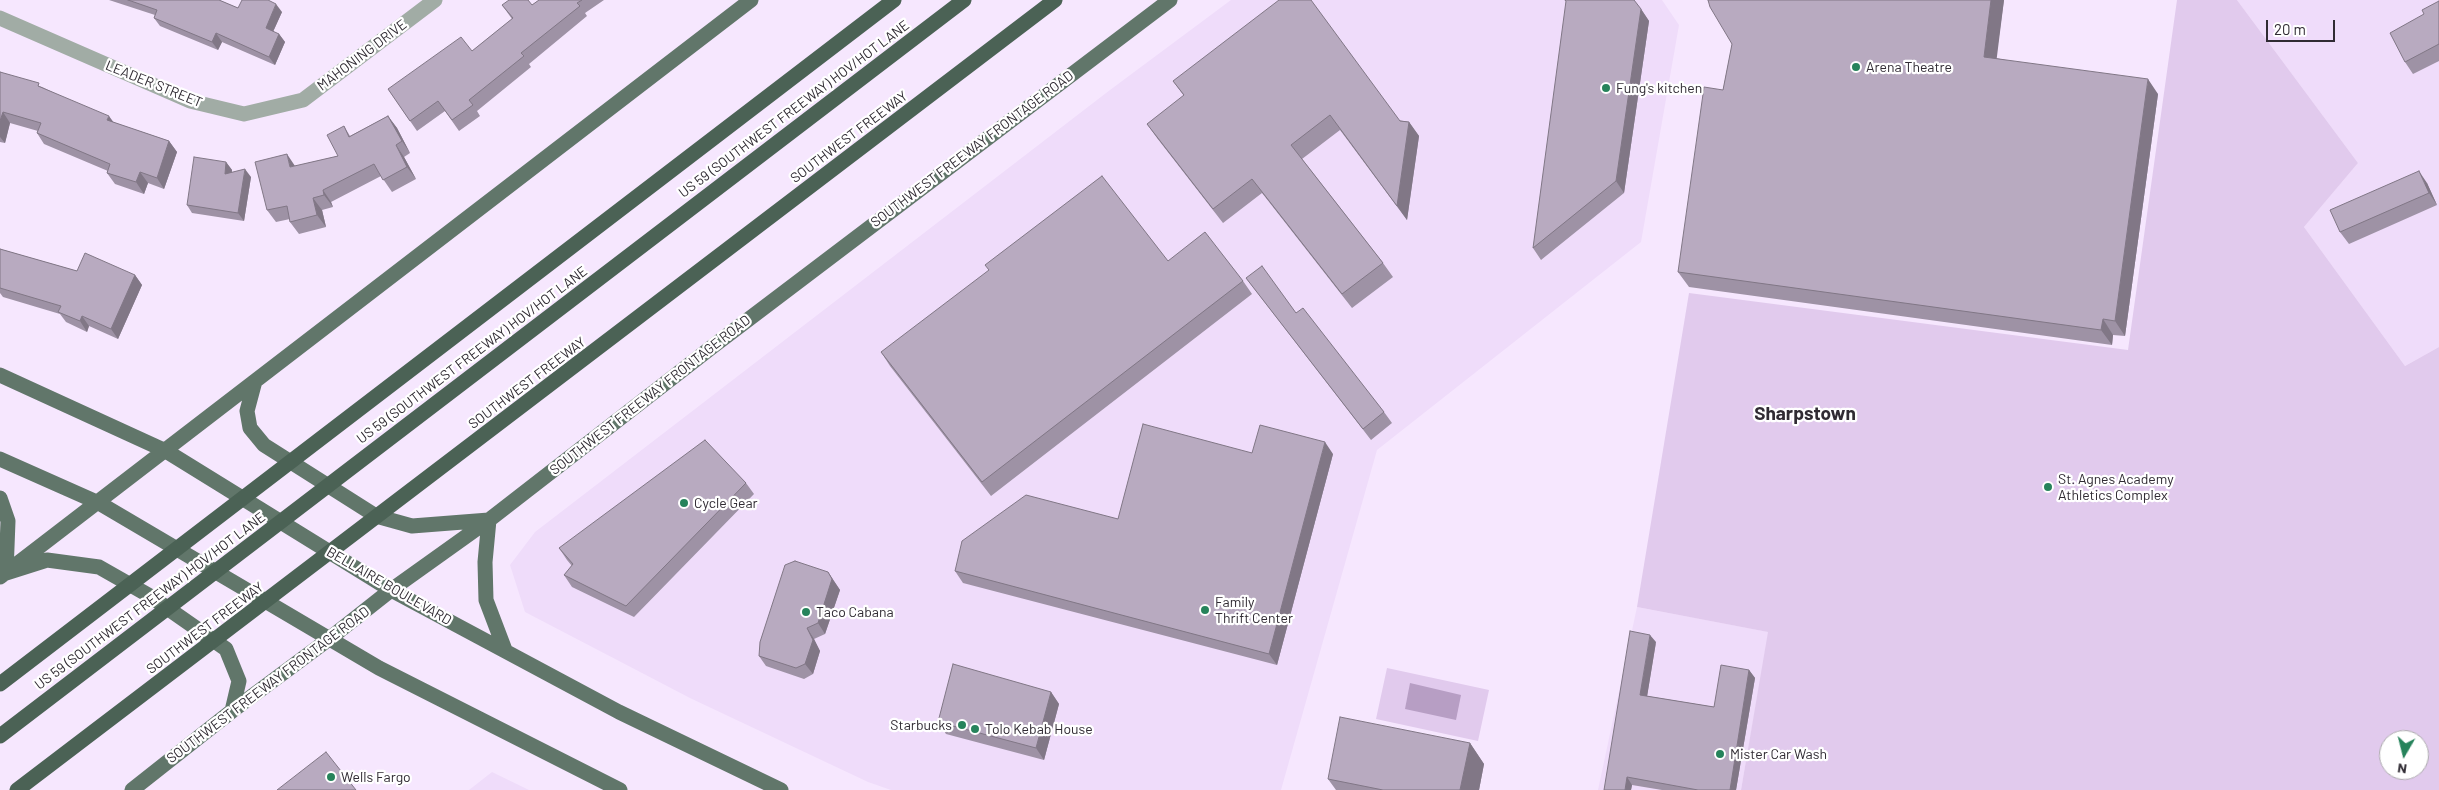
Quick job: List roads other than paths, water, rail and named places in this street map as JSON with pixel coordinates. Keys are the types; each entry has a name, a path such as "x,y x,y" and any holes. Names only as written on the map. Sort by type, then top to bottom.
{"highway":[{"path":"0,684 894,0"},
{"name":"US 59 (SOUTHWEST FREEWAY) HOV/HOT LANE","path":"0,736 964,0"},
{"name":"SOUTHWEST FREEWAY","path":"17,790 1055,0"}],"main road":[{"path":"3,575 751,0"},
{"name":"SOUTHWEST FREEWAY FRONTAGE ROAD","path":"132,790 391,590 489,520 814,268 1170,0"},
{"name":"BELLAIRE BOULEVARD","path":"0,375 166,451 391,590 619,712 782,790"},
{"path":"256,381 247,411 250,428 264,445 376,516 412,526 489,520 485,562 486,600 505,650"},
{"path":"0,459 99,503 379,668 620,790"},
{"path":"0,498 8,521 3,575"},
{"path":"3,575 47,560 99,567 150,596 226,649 239,681 232,711"}],"street":[{"name":"MAHONING DRIVE","path":"313,93 435,0"},
{"name":"LEADER STREET","path":"0,18 190,101 244,114 303,100 313,93"}],"place":[{"name":"Arena Theatre","path":"1856,67"},
{"name":"Fung's kitchen","path":"1606,88"},
{"name":"St. Agnes Academy Athletics Complex","path":"2048,487"},
{"name":"Cycle Gear","path":"684,503"},
{"name":"Family Thrift Center","path":"1205,610"},
{"name":"Taco Cabana","path":"806,612"},
{"name":"Starbucks","path":"962,725"},
{"name":"Tolo Kebab House","path":"975,729"},
{"name":"Mister Car Wash","path":"1720,754"},
{"name":"Wells Fargo","path":"331,777"}],"district":[{"name":"Sharpstown","path":"1805,414"}]}
